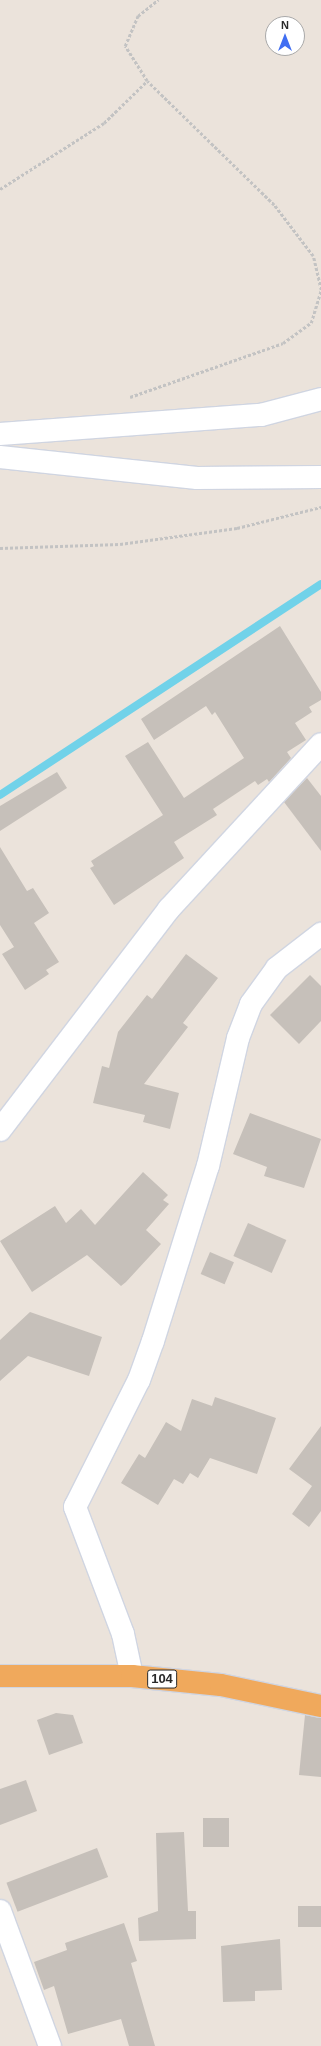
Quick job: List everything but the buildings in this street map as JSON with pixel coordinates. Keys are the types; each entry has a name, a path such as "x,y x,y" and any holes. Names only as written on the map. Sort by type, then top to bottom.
{"highway":[{"name":"104","path":"0,1676 132,1676 221,1685 321,1706"}],"street":[{"path":"0,434 261,414 321,399"},
{"path":"0,457 197,478 321,477"},
{"path":"0,1130 169,909 321,744"},
{"path":"132,1676 123,1634 75,1507 139,1380 153,1341 208,1166 238,1038 251,1004 277,968 321,934"},
{"path":"0,1911 50,2046"}],"path":[{"path":"126,397 283,343 311,323 321,290 313,256 274,205 147,81 125,46 138,16 158,0"},
{"path":"0,189 104,123 147,81"},
{"path":"0,548 120,544 237,528 321,507"}],"waterway":[{"path":"0,795 321,584"}]}
